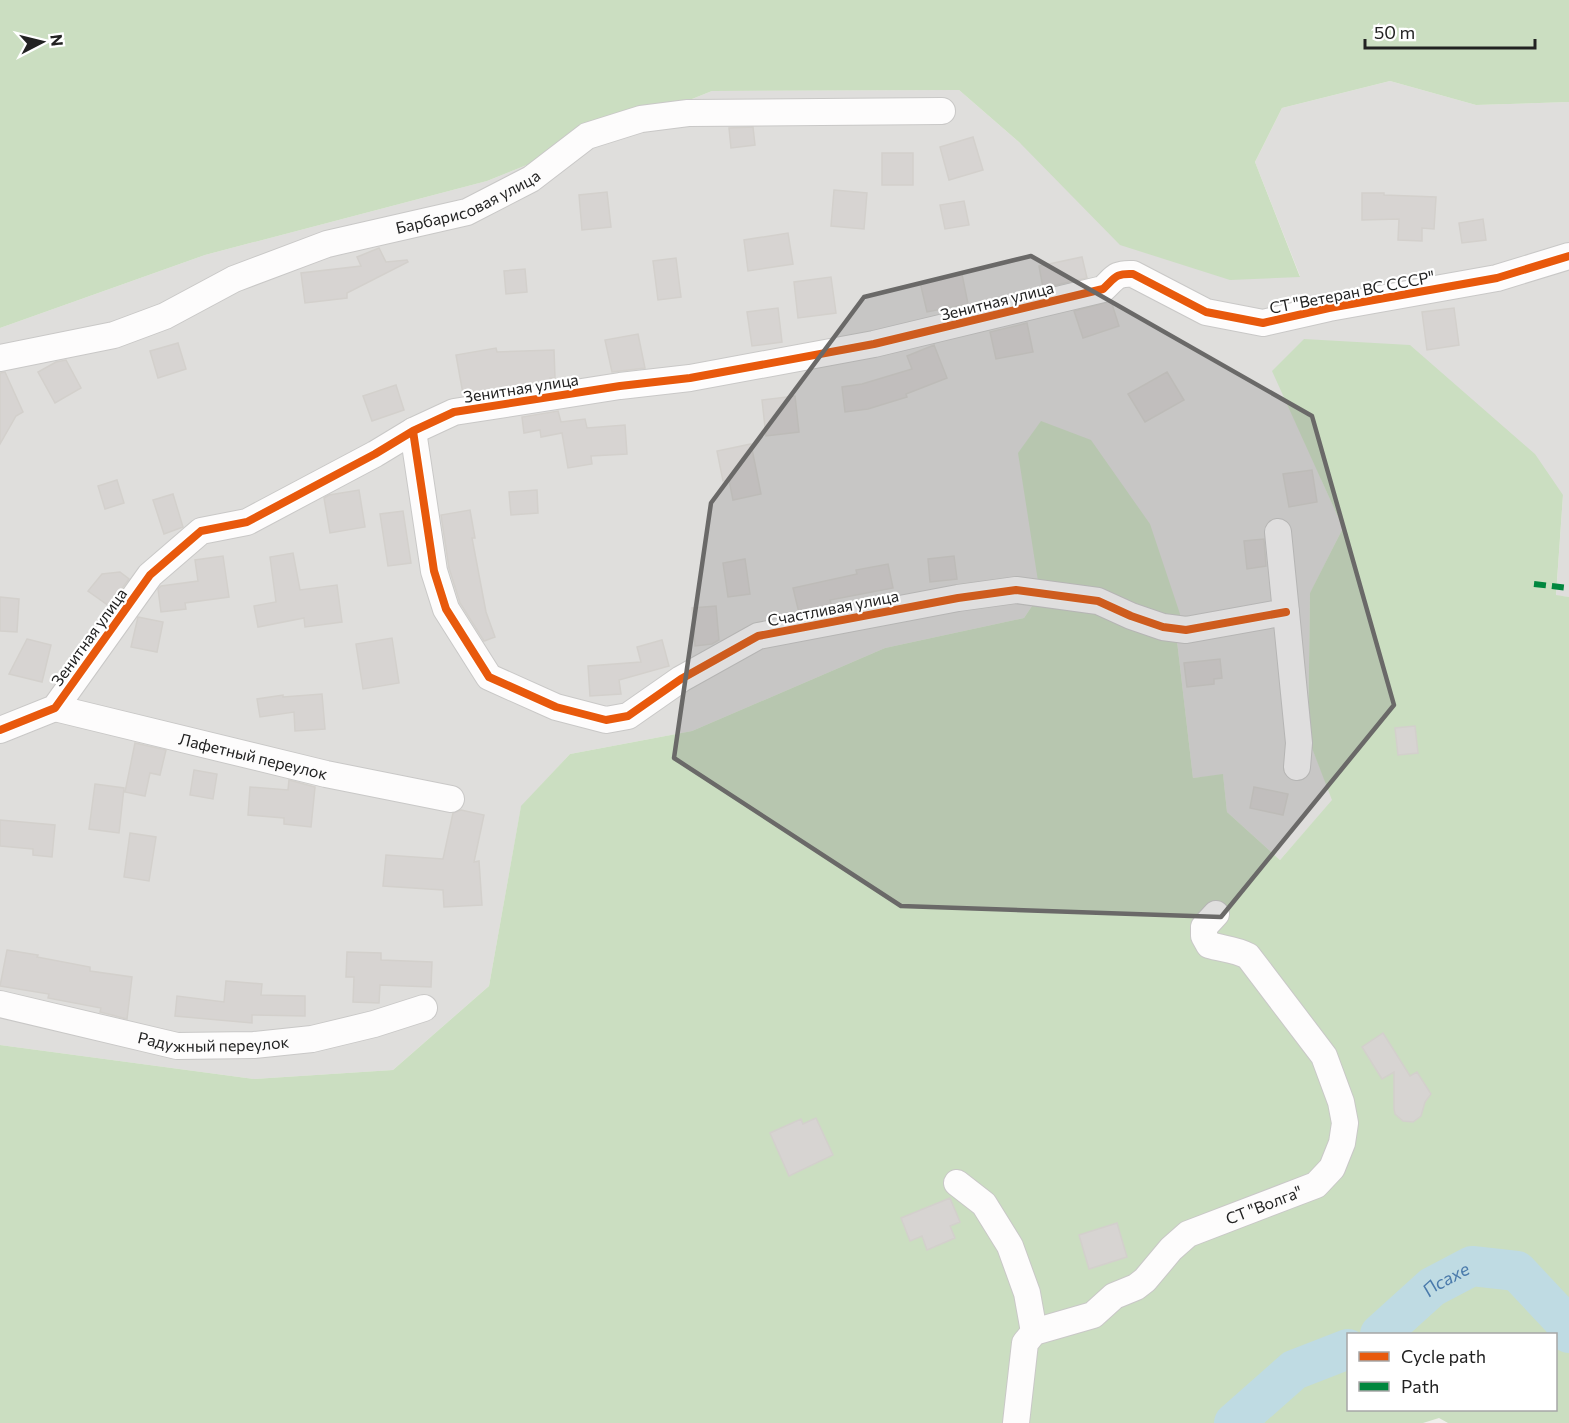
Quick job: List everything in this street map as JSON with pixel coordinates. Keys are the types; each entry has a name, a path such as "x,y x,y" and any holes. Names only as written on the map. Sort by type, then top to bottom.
{"street":[{"name":"Барбарисовая улица","path":"0,358 114,334 165,316 234,279 327,244 467,212 531,179 587,136 641,119 688,113 942,111"},
{"name":"СТ \"Ветеран ВС СССР\"","path":"1112,279 1123,273 1133,274 1206,312 1263,323 1329,308 1497,278 1569,256"},
{"name":"Зенитная улица","path":"0,730 55,708 150,575 201,531 247,522 375,454 413,431 454,412 620,386 690,378 874,344 1103,289 1112,279"},
{"name":"Счастливая улица","path":"413,431 434,571 446,609 489,677 556,707 606,720 628,716 681,679 758,636 957,598 1016,590 1098,601 1163,627 1186,630 1286,612"},
{"path":"1278,532 1299,743 1297,767"},
{"name":"Лафетный переулок","path":"55,708 326,774 451,799"},
{"name":"СТ \"Волга\"","path":"1034,1332 1093,1314 1114,1296 1136,1287 1145,1280 1171,1249 1188,1234 1316,1185 1332,1168 1342,1143 1345,1124 1341,1102 1324,1056 1248,956 1235,949 1209,945 1204,936 1204,927 1216,914"},
{"name":"Радужный переулок","path":"0,1004 177,1046 254,1045 312,1040 424,1008"},
{"path":"957,1184 984,1204 1010,1246 1027,1293 1034,1332 1025,1343 1016,1423"}],"highlighted area":[{"path":"1031,256 1312,416 1394,705 1221,917 901,906 674,758 711,503 864,297"}],"shaded area":[{"path":"1390,81 1476,105 1569,102 1569,597 1556,596 1563,495 1321,479 1343,528 1310,594 1308,738 1333,800 1280,860 1227,812 1223,775 1193,778 1177,641 1040,594 1024,618 885,648 692,731 570,754 521,807 489,986 393,1070 254,1079 0,1045 0,328 205,255 487,181 712,91 959,90 1020,143 1300,276 1255,162 1282,108"}],"green space":[{"path":"0,0 1569,0 1569,102 1476,105 1390,81 1282,108 1255,162 1300,277 1230,280 1120,245 1020,143 959,90 712,91 487,181 205,255 0,328"},
{"path":"1304,339 1410,345 1535,454 1563,495 1556,595 1569,597 1569,1423 1448,1423 1439,1418 1423,1423 0,1423 0,1045 254,1079 393,1070 489,986 521,806 570,754 692,731 885,648 1024,618 1040,594 1018,453 1041,421 1091,440 1150,524 1180,614 1177,641 1193,778 1223,774 1227,812 1280,860 1332,800 1308,738 1310,593 1343,528 1272,371"}],"building":[{"path":"753,127 755,145 731,148 729,128"},
{"path":"973,137 983,170 949,180 940,147"},
{"path":"882,153 913,153 913,185 882,185"},
{"path":"834,190 867,193 864,229 831,226"},
{"path":"607,192 611,227 582,230 579,195"},
{"path":"1362,193 1436,197 1434,229 1422,228 1422,241 1398,240 1399,219 1362,220"},
{"path":"964,201 969,225 945,229 940,205"},
{"path":"1483,219 1486,240 1462,243 1459,223"},
{"path":"788,233 793,264 748,271 744,240"},
{"path":"379,248 386,262 407,260 408,262 347,293 347,298 305,303 301,273 361,266 357,257"},
{"path":"1082,257 1087,278 1043,288 1039,266"},
{"path":"676,258 681,297 658,300 653,261"},
{"path":"525,269 527,292 506,294 504,271"},
{"path":"962,274 968,304 927,312 920,282"},
{"path":"831,277 836,313 798,318 794,282"},
{"path":"1111,301 1119,326 1083,338 1074,311"},
{"path":"778,308 782,342 752,346 747,312"},
{"path":"1454,308 1459,345 1427,350 1422,312"},
{"path":"1027,323 1033,352 996,359 990,332"},
{"path":"638,334 645,368 612,372 605,340"},
{"path":"178,343 186,369 158,378 150,351"},
{"path":"934,345 947,378 906,394 907,397 868,409 845,412 842,387 862,384 912,369 907,356"},
{"path":"496,348 497,352 554,350 555,378 550,378 551,382 463,394 456,355"},
{"path":"66,360 81,388 55,403 38,372 56,362"},
{"path":"5,372 23,412 16,416 0,444 0,373"},
{"path":"1167,372 1184,400 1145,422 1128,394"},
{"path":"396,385 404,410 372,421 363,396"},
{"path":"795,396 799,432 766,436 762,400"},
{"path":"558,411 561,422 585,419 587,428 625,425 627,454 591,456 592,464 568,468 562,433 541,437 540,430 524,433 522,417"},
{"path":"751,444 761,494 733,500 729,480 723,481 717,451"},
{"path":"1312,470 1317,502 1289,507 1283,474"},
{"path":"117,480 124,503 105,509 98,486"},
{"path":"359,490 365,527 330,533 324,498 329,495"},
{"path":"537,490 538,513 511,515 509,492"},
{"path":"173,494 183,527 164,534 153,500"},
{"path":"470,510 475,538 472,538 486,612 495,637 484,641 460,603 449,568 441,515"},
{"path":"403,511 411,563 388,566 380,514"},
{"path":"1264,539 1266,566 1247,569 1244,541"},
{"path":"293,553 300,590 337,585 342,622 305,627 304,618 258,627 254,606 276,602 270,557"},
{"path":"223,556 229,597 185,603 186,609 161,612 158,589 161,586 198,581 195,560"},
{"path":"954,556 957,579 930,582 928,559"},
{"path":"745,559 750,594 728,597 723,563"},
{"path":"888,564 893,588 830,600 832,607 799,613 793,588 857,574 856,570"},
{"path":"120,572 129,579 109,606 88,591 102,574"},
{"path":"0,597 19,599 17,632 0,631"},
{"path":"716,606 719,640 712,644 695,646 692,608"},
{"path":"138,617 163,622 157,652 131,647"},
{"path":"392,638 399,683 363,689 356,644"},
{"path":"27,639 51,645 42,682 9,674"},
{"path":"662,640 669,666 619,680 621,694 590,696 588,666 641,662 637,647"},
{"path":"1220,659 1222,678 1214,679 1214,684 1187,687 1184,663"},
{"path":"322,694 325,729 295,731 294,712 260,717 257,699 283,695 283,697"},
{"path":"1415,726 1418,753 1398,755 1395,728"},
{"path":"135,743 166,750 160,775 150,773 145,796 125,792"},
{"path":"194,770 217,774 213,799 190,795"},
{"path":"289,780 315,787 311,827 284,824 284,818 248,815 250,787 288,790"},
{"path":"95,784 124,788 119,833 89,829"},
{"path":"1254,787 1288,794 1283,815 1250,808"},
{"path":"461,810 484,815 474,862 479,861 482,905 444,907 443,890 383,886 386,855 443,859 453,813"},
{"path":"0,820 55,825 52,857 33,855 33,849 0,846"},
{"path":"130,833 156,837 149,881 124,877"},
{"path":"7,950 90,967 90,971 132,977 127,1019 100,1012 101,1008 48,998 49,994 0,986"},
{"path":"347,952 381,953 381,960 432,962 431,987 380,985 379,1003 353,1002 354,977 346,977"},
{"path":"226,981 262,984 261,995 305,996 305,1016 252,1015 252,1023 175,1016 177,996 224,1002"},
{"path":"1383,1033 1410,1076 1417,1072 1431,1094 1425,1102 1421,1116 1413,1122 1403,1121 1395,1114 1394,1072 1382,1079 1362,1047"},
{"path":"816,1118 833,1155 789,1176 770,1133 801,1119 803,1124"},
{"path":"950,1198 960,1222 950,1226 955,1238 927,1250 922,1236 910,1241 901,1218"},
{"path":"1117,1223 1127,1257 1089,1269 1079,1235"}],"waterway":[{"name":"Псахе","path":"1381,1333 1432,1287 1472,1266 1517,1271 1563,1320 1569,1333"},
{"name":"Псахе","path":"1234,1423 1294,1370 1347,1349"}],"marked path":[{"path":"1534,584 1569,588"}],"cycle path":[{"path":"0,730 55,708 150,575 201,531 247,522 375,454 413,431 454,412 620,386 690,378 874,344 1103,289 1122,274 1133,274 1206,312 1263,323 1329,308 1497,278 1569,256"},
{"path":"413,431 434,571 446,609 489,677 556,707 606,720 628,716 681,679 758,636 958,598 1016,590 1098,601 1163,627 1186,630 1286,612"}]}
